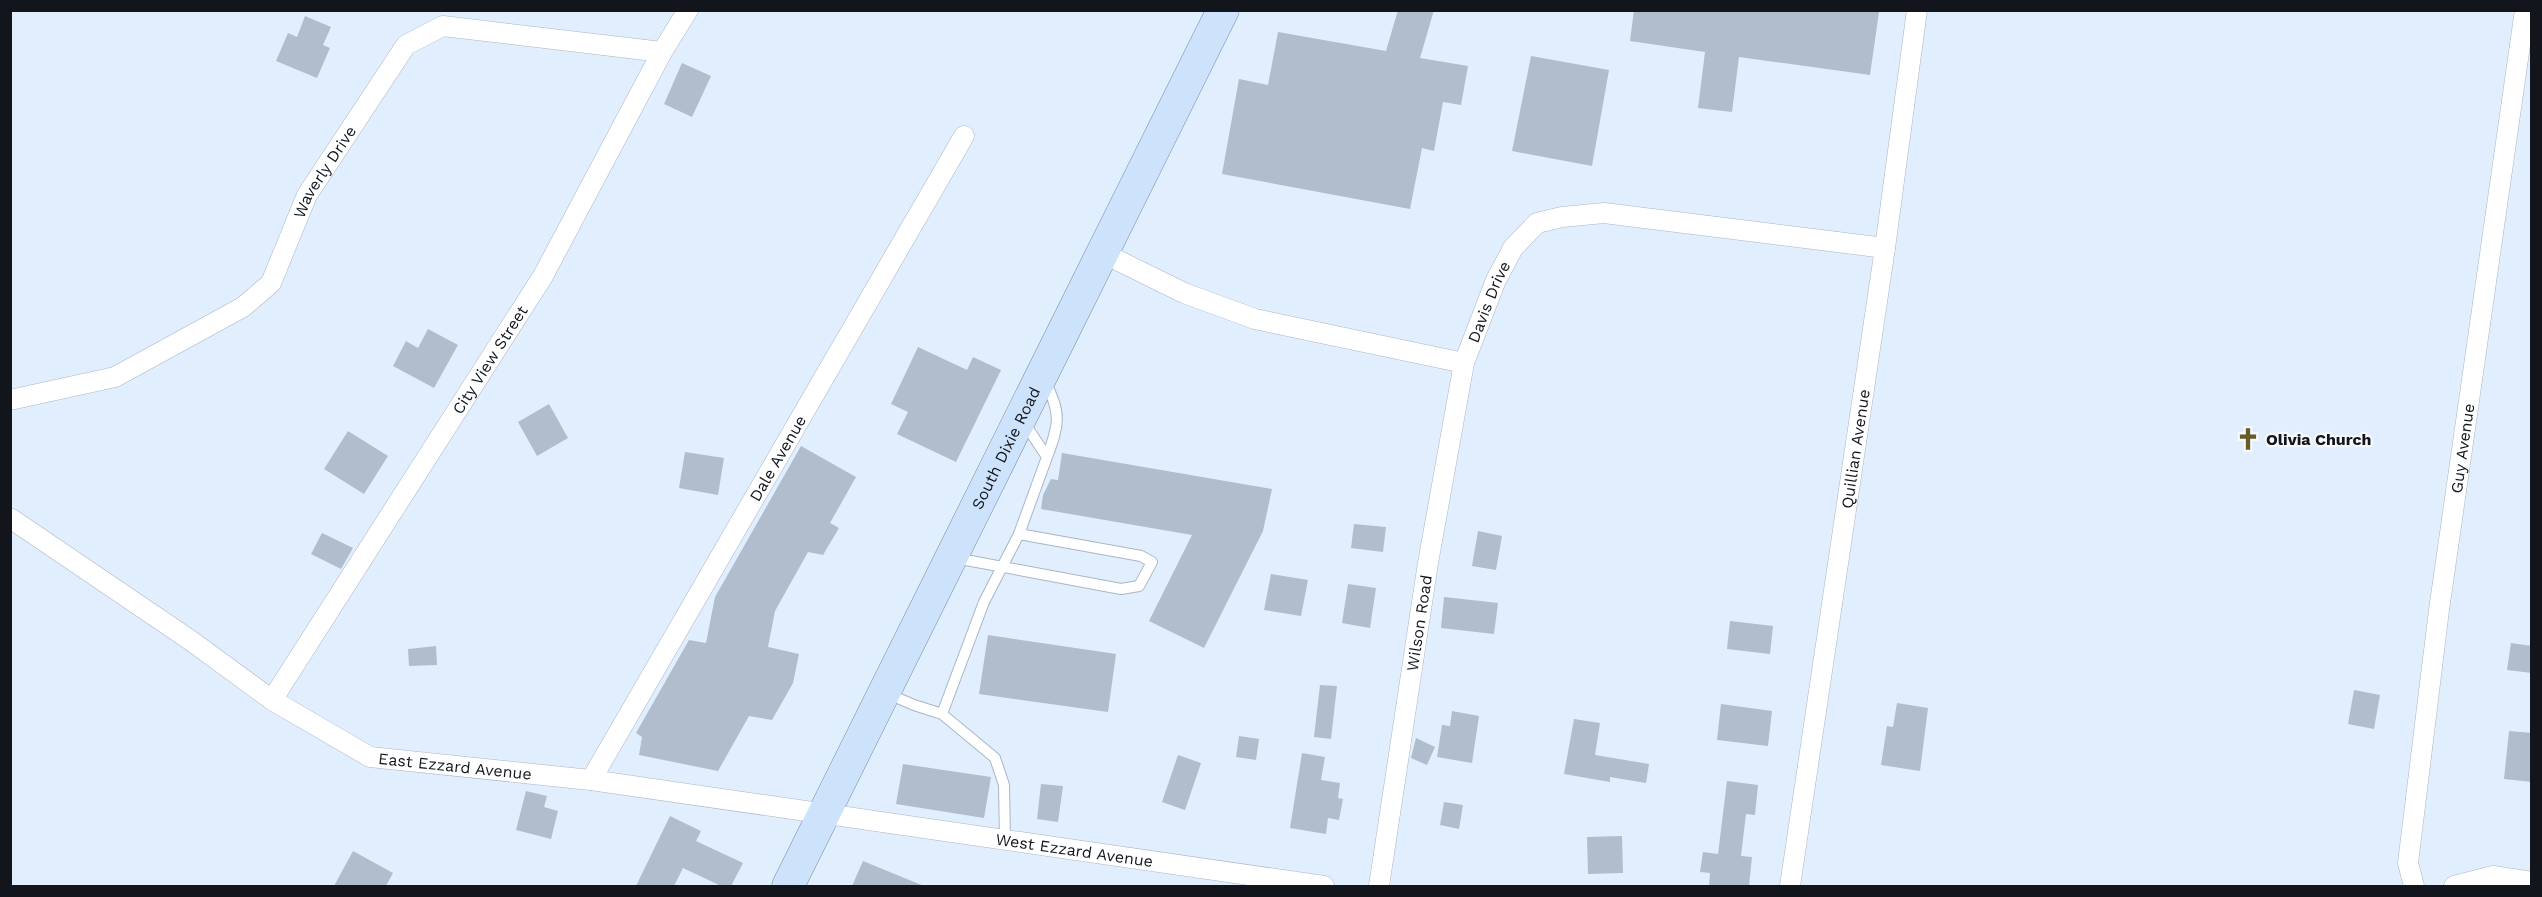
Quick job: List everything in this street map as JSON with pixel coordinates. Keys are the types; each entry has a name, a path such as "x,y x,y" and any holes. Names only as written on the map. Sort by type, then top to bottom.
{"main road":[{"name":"South Dixie Road","path":"788,886 1223,10"}],"street":[{"name":"City View Street","path":"272,700 543,276 662,52 688,10"},
{"name":"Quillian Avenue","path":"1790,886 1885,248 1917,10"},
{"name":"Guy Avenue","path":"2414,886 2408,863 2439,610 2525,10"},
{"name":"Waverly Drive","path":"10,400 115,377 243,307 271,283 307,195 406,45 443,26 662,52"},
{"name":"Dale Avenue","path":"591,780 964,136"},
{"name":"Davis Drive","path":"1103,253 1184,293 1255,319 1464,363 1504,264 1513,248 1537,223 1562,217 1604,213 1885,248"},
{"name":"Wilson Road","path":"1378,886 1428,563 1464,363"},
{"name":"East Ezzard Avenue","path":"10,518 190,640 272,700 370,757 591,780 824,813"},
{"name":"West Ezzard Avenue","path":"824,813 1324,886"},
{"path":"2454,886 2493,876 2532,882"}],"lane":[{"path":"942,714 984,602 1018,534 1057,431 1056,403 1042,376"},
{"path":"1021,418 1047,457"},
{"path":"951,558 1121,589 1139,586 1152,561 1141,556 1018,534"},
{"path":"884,692 942,714 995,759 1005,785 1005,840"}],"building":[{"path":"1398,10 1434,10 1420,58 1468,66 1461,105 1443,102 1434,151 1422,148 1410,209 1222,174 1239,79 1268,85 1278,32 1386,51"},
{"path":"1634,10 1869,10 1879,12 1870,75 1739,57 1732,112 1698,108 1705,52 1630,41"},
{"path":"305,16 331,27 323,45 330,48 317,78 276,61 288,33 297,37"},
{"path":"1531,56 1609,70 1592,166 1512,151"},
{"path":"682,63 711,76 692,117 664,104"},
{"path":"428,329 458,345 434,388 393,366 406,341 418,348"},
{"path":"918,347 967,370 973,357 1001,370 956,462 897,434 908,412 891,404"},
{"path":"549,404 568,438 537,456 518,422"},
{"path":"348,431 388,456 364,494 324,469"},
{"path":"801,446 856,477 830,523 839,528 823,555 808,552 775,611 768,647 799,654 793,683 772,720 749,716 718,771 639,755 642,737 636,733 689,640 706,643 715,597"},
{"path":"685,452 724,458 718,495 679,488"},
{"path":"1062,453 1272,489 1263,531 1204,648 1149,621 1192,535 1041,509 1043,495 1051,479 1058,480"},
{"path":"1354,524 1386,527 1383,552 1351,548"},
{"path":"1478,531 1502,536 1496,570 1472,566"},
{"path":"322,533 353,548 341,569 311,554"},
{"path":"1271,574 1308,580 1301,616 1264,610"},
{"path":"1348,584 1376,588 1370,628 1342,623"},
{"path":"1444,597 1498,603 1494,634 1441,628"},
{"path":"1730,621 1773,626 1770,654 1727,649"},
{"path":"988,635 1116,654 1108,712 979,694"},
{"path":"2511,643 2532,646 2532,673 2507,670"},
{"path":"436,646 437,665 409,666 408,649"},
{"path":"1320,685 1337,686 1331,739 1314,737"},
{"path":"2354,690 2380,695 2374,729 2348,724"},
{"path":"1897,703 1928,708 1920,771 1881,765 1887,726 1893,727"},
{"path":"1721,704 1772,711 1768,746 1717,740"},
{"path":"1452,711 1479,716 1472,763 1437,757 1442,725 1450,726"},
{"path":"1574,719 1600,723 1595,755 1649,764 1646,783 1610,777 1610,782 1564,774"},
{"path":"2509,731 2532,733 2532,782 2504,779"},
{"path":"1239,736 1259,739 1256,760 1236,757"},
{"path":"1416,738 1435,747 1427,765 1411,758"},
{"path":"1302,753 1325,757 1321,780 1340,783 1338,798 1343,799 1339,820 1328,818 1326,834 1290,828"},
{"path":"1178,755 1201,763 1185,810 1162,802"},
{"path":"903,764 991,777 984,818 896,804"},
{"path":"1727,781 1758,785 1755,815 1746,814 1741,856 1752,857 1749,886 1709,886 1710,873 1700,872 1703,852 1718,854"},
{"path":"1041,784 1063,786 1058,822 1037,819"},
{"path":"526,791 547,796 544,807 558,811 551,839 516,830"},
{"path":"1444,802 1463,805 1459,829 1440,825"},
{"path":"670,816 701,831 696,841 743,863 731,886 721,886 683,868 674,886 636,886"},
{"path":"1622,836 1623,873 1588,874 1587,837"},
{"path":"353,851 393,873 386,886 334,886"},
{"path":"863,861 924,886 852,886"}],"place":[{"name":"Olivia Church","path":"2248,439"}]}
